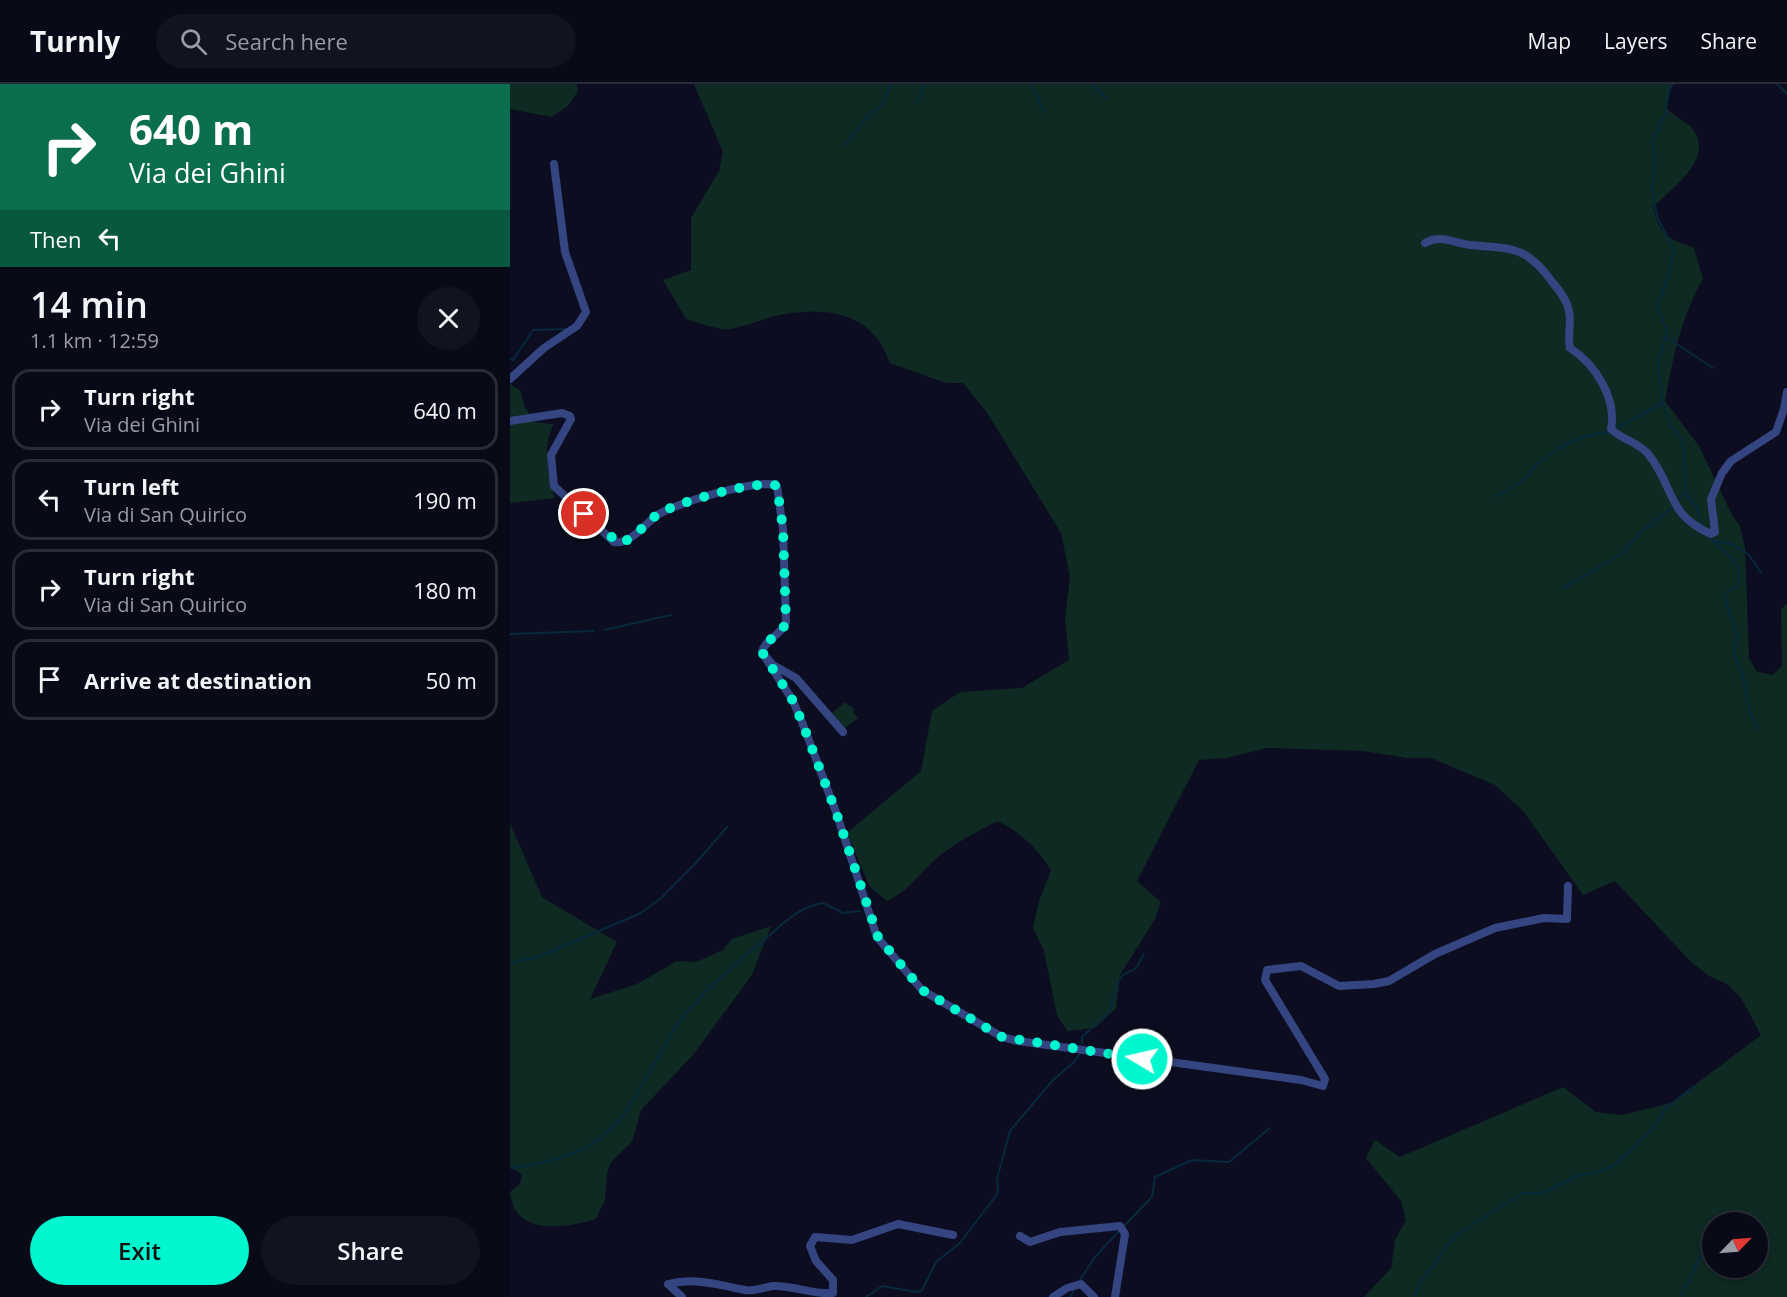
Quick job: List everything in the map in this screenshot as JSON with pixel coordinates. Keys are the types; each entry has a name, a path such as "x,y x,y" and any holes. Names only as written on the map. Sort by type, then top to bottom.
{"street":[{"path":"510,379 516,377 544,348 577,326 586,312 565,252 554,164"},
{"path":"1425,243 1432,238 1443,238 1463,244 1516,249 1529,255 1544,269 1563,296 1569,311 1570,348 1585,358 1593,368 1613,408 1611,429 1639,445 1649,454 1679,512 1694,526 1711,534 1714,532 1711,499 1722,473 1731,461 1776,432 1787,392"},
{"path":"510,421 562,413 570,416 571,419 551,454 554,486 614,542 628,540 659,513 676,504 774,483 778,489 783,529 786,622 784,629 763,648 765,657 793,701 802,722 881,943 922,990 1002,1037 1301,1080 1323,1086 1324,1079 1265,980 1267,970 1301,966 1340,986 1354,987 1389,981 1435,954 1495,928 1544,918 1567,919 1569,886"},
{"path":"765,657 796,678 843,732"},
{"path":"682,1297 668,1284 681,1281 723,1283 748,1291 775,1286 823,1294 833,1293 833,1280 816,1261 810,1246 815,1237 852,1240 898,1224 953,1235"},
{"path":"1020,1236 1030,1242 1060,1232 1120,1226 1125,1234 1115,1297"},
{"path":"1053,1297 1067,1288 1081,1284 1094,1297"}],"green space":[{"path":"510,84 577,84 578,91 568,106 551,117 510,109"},
{"path":"694,84 1674,84 1669,92 1667,109 1692,128 1698,139 1699,150 1689,172 1653,207 1659,225 1666,235 1694,248 1703,279 1683,323 1665,401 1699,446 1732,515 1740,526 1745,548 1749,658 1756,671 1772,675 1782,666 1781,610 1787,603 1787,1297 1364,1297 1391,1268 1395,1240 1406,1220 1401,1201 1366,1158 1375,1140 1400,1157 1563,1087 1596,1112 1622,1115 1671,1103 1761,1035 1741,998 1727,984 1709,976 1691,962 1615,881 1583,895 1524,812 1495,785 1431,758 1407,758 1363,751 1266,748 1227,758 1199,760 1137,881 1161,902 1155,919 1120,975 1116,1008 1095,1028 1067,1031 1057,1015 1044,951 1033,928 1039,901 1051,870 1028,842 1006,826 998,821 958,843 930,864 903,892 887,901 870,887 847,833 921,771 932,711 960,692 1022,688 1069,660 1065,618 1070,577 1061,533 986,411 963,383 946,383 890,363 883,347 862,324 834,313 819,312 785,314 738,328 726,329 714,328 686,319 663,280 691,270 691,218 719,171 723,152"},
{"path":"510,384 520,390 525,407 534,422 554,424 547,451 555,498 510,503"},
{"path":"845,702 855,710 853,712 858,718 844,729 831,714"},
{"path":"510,823 542,897 617,942 590,999 637,984 677,961 696,962 723,950 732,939 771,926 752,975 693,1055 641,1110 632,1142 611,1162 607,1173 605,1200 596,1219 570,1225 543,1226 531,1223 521,1216 514,1206 510,1192 520,1184 522,1174 510,1167"}],"waterway":[{"path":"844,146 868,116 882,105 891,84"},
{"path":"918,101 925,84"},
{"path":"1031,84 1044,112"},
{"path":"1092,84 1106,99"},
{"path":"1670,84 1665,114 1652,142 1656,159 1652,187 1657,217 1674,250 1666,285 1657,305 1667,332 1658,363 1662,400 1670,424 1680,437 1684,450 1685,493 1696,506 1702,525"},
{"path":"1777,84 1787,94"},
{"path":"510,359 513,360 533,330 568,329"},
{"path":"1666,337 1713,368"},
{"path":"1615,429 1663,403"},
{"path":"1496,497 1521,482 1538,463 1561,447 1579,438 1610,431"},
{"path":"1677,500 1685,493"},
{"path":"1563,588 1622,554 1639,534 1675,505"},
{"path":"1710,538 1732,558 1739,570 1738,585 1725,593 1724,597 1737,634 1734,654 1742,673 1750,713 1758,729"},
{"path":"1714,541 1732,544 1748,554 1761,572"},
{"path":"604,630 671,615"},
{"path":"510,634 594,631"},
{"path":"510,963 541,956 641,913 661,898 727,827"},
{"path":"510,1168 537,1164 564,1156 601,1138 632,1102 670,1036 691,1007 725,973 790,918 806,908 823,903 843,913 860,911"},
{"path":"1082,1044 1082,1037 1109,1012 1117,983 1122,976 1136,968 1144,954"},
{"path":"866,1297 882,1286 916,1292 922,1290 936,1262 960,1243 998,1193 997,1179 1010,1131 1053,1080 1075,1061 1081,1052"},
{"path":"1414,1297 1423,1278 1456,1235 1523,1193 1540,1194 1579,1175 1599,1172 1616,1164 1652,1130 1665,1109 1694,1086"},
{"path":"1123,1227 1152,1197 1155,1177 1192,1160 1229,1162 1270,1128"},
{"path":"1078,1283 1095,1257 1119,1231"},
{"path":"1681,1297 1702,1253"},
{"path":"1070,1297 1074,1290"}],"route":[{"path":"584,514 614,542 619,543 628,540 659,513 676,504 774,483 778,489 783,529 786,622 784,629 765,644 762,652 793,701 802,722 830,794 881,943 922,990 1002,1037 1142,1059"}]}
